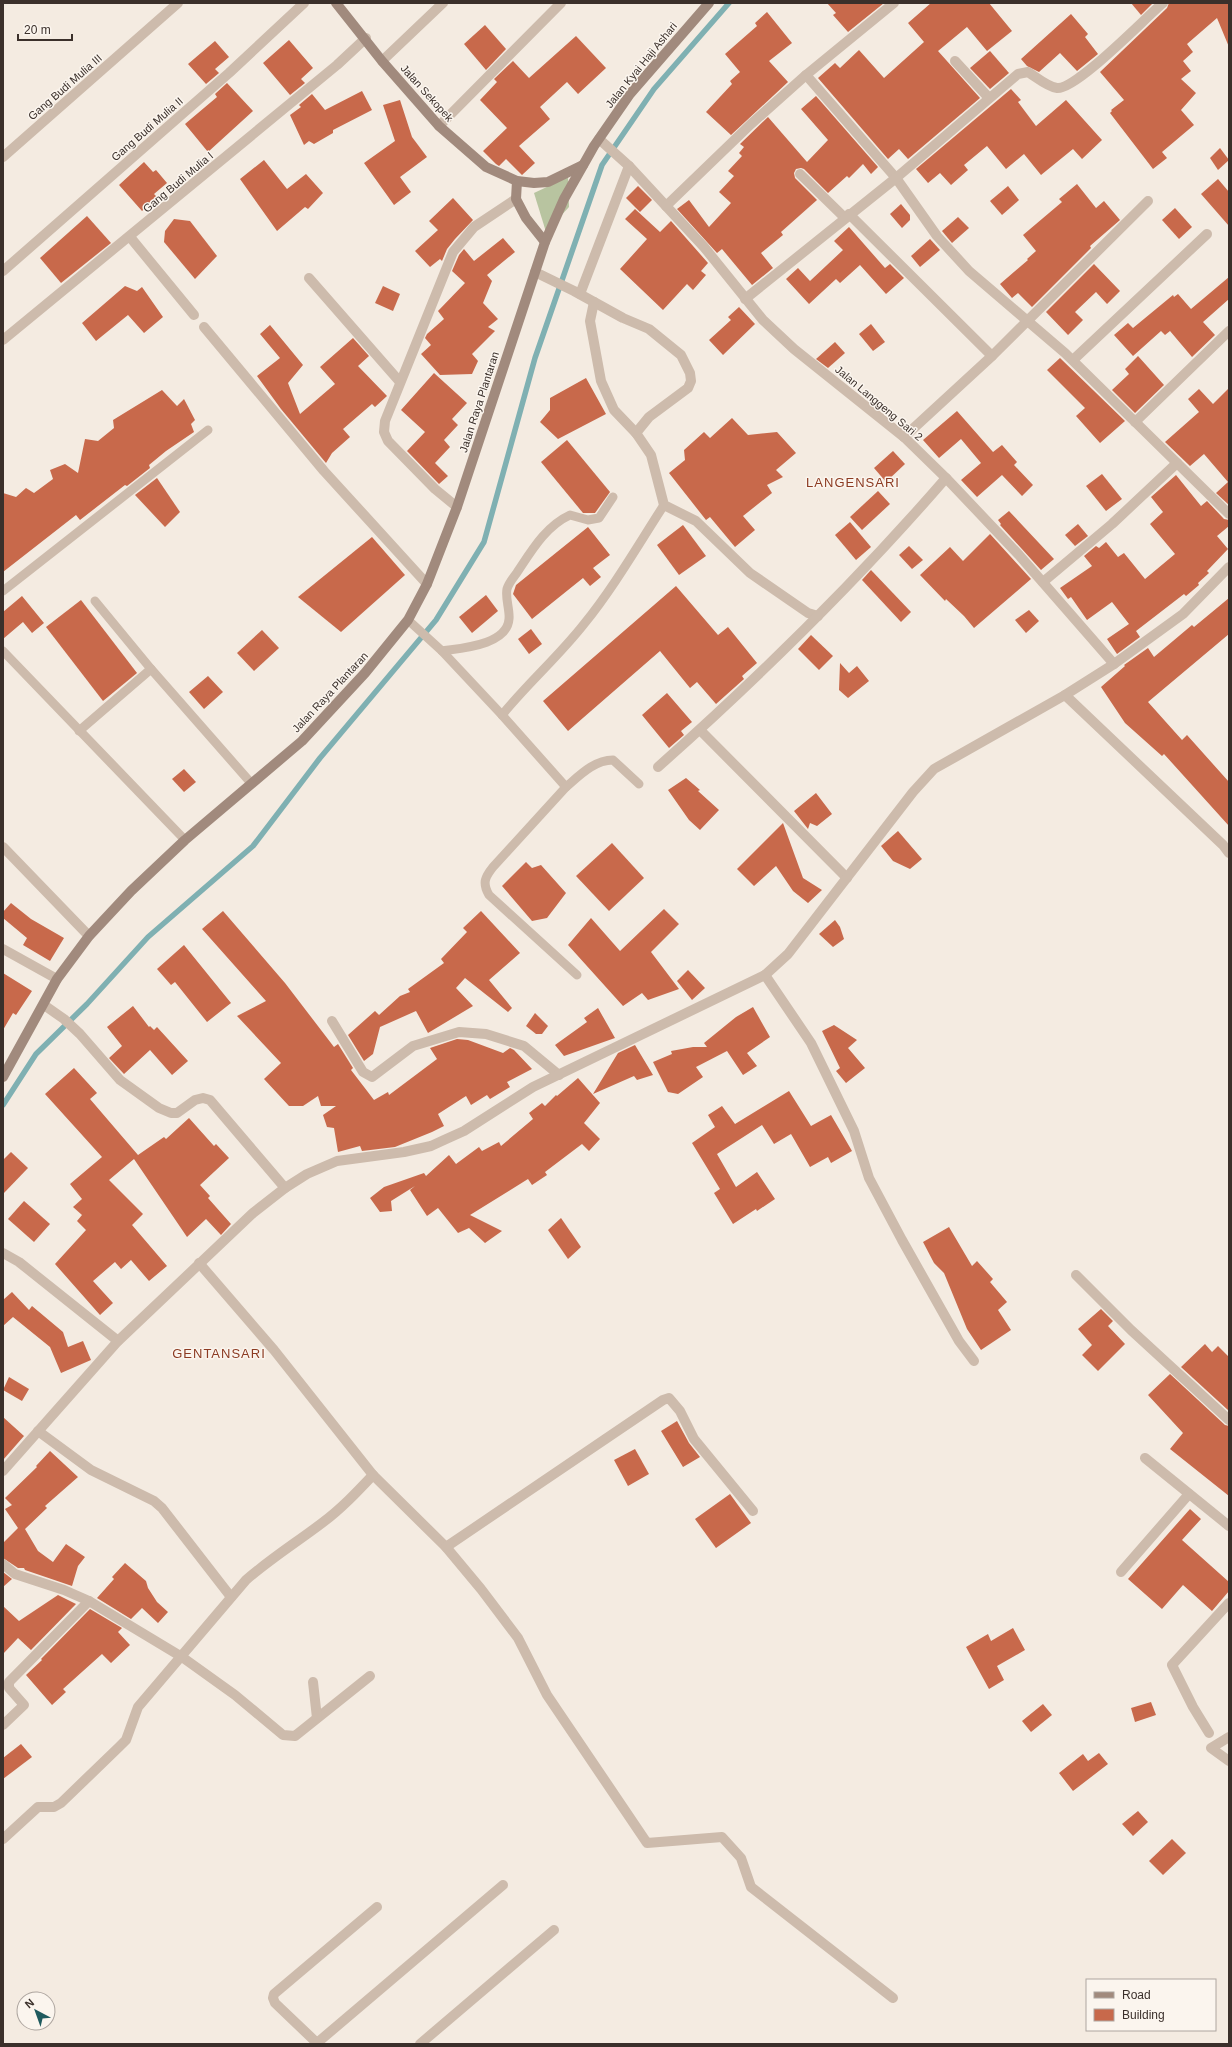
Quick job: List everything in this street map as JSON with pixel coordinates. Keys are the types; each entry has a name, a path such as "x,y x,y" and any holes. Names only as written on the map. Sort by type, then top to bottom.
{"main road":[{"name":"Jalan Sekopek","path":"336,3 366,38 382,61 439,126 486,167 517,181 534,183 548,182 583,166"},
{"name":"Jalan Kyai Haji Ashari","path":"545,242 564,199 599,139 630,94 709,3"},
{"path":"517,181 516,199 526,218 545,242"},
{"name":"Jalan Raya Plantaran","path":"3,1077 58,979 89,936 131,892 185,840 302,740 365,673 408,620 427,584 457,507 545,242"}],"street":[{"name":"Gang Budi Mulia III","path":"3,157 178,3"},
{"name":"Gang Budi Mulia II","path":"3,271 229,73 304,3"},
{"path":"382,61 443,3"},
{"path":"439,126 561,3"},
{"path":"666,206 751,124 806,75 894,3"},
{"path":"745,299 896,178 1023,72 1028,72 1056,88 1070,84 1084,75 1163,3"},
{"name":"Gang Budi Mulia I","path":"3,340 111,250 130,238 337,65 366,38"},
{"path":"955,61 990,98"},
{"path":"806,75 896,178 937,236 964,265 1073,360 1229,514"},
{"name":"Jalan Langgeng Sari 2","path":"599,139 612,148 628,164 704,247 763,320 794,349 904,438 946,478 1042,582 1114,664"},
{"path":"577,292 628,164"},
{"path":"800,174 847,216 992,356"},
{"path":"457,507 435,489 388,441 384,432 385,421 453,252 474,228 516,199"},
{"path":"904,438 992,356 1148,201"},
{"path":"1073,360 1207,234"},
{"path":"130,238 194,315"},
{"path":"535,272 577,292 623,318 649,329 681,355 690,373 691,381 688,388 649,417 636,433"},
{"path":"309,278 400,382"},
{"path":"594,302 590,321 601,381 614,410 636,433 651,455 664,505 696,521 750,573 808,613 818,616"},
{"path":"204,327 324,472 427,584"},
{"path":"1135,422 1229,331"},
{"path":"1042,582 1117,519 1177,463"},
{"path":"658,767 700,730 818,616 903,529 946,478"},
{"path":"3,1471 118,1341 199,1263 254,1213 285,1188 306,1174 337,1161 404,1152 431,1146 464,1131 533,1087 765,975 788,954 921,781 934,769 1065,695 1114,664 1183,614 1229,567"},
{"path":"1065,695 1223,845 1229,853"},
{"path":"700,730 847,878"},
{"path":"3,848 89,936"},
{"path":"3,948 58,979"},
{"path":"765,975 811,1043 854,1131 869,1178 951,1328 974,1361"},
{"path":"44,1005 64,1019 80,1034 120,1080 159,1108 171,1113 177,1113 196,1100 203,1098 210,1100 285,1188"},
{"path":"332,1021 362,1072 367,1076 372,1077 413,1046 459,1032 486,1034 524,1046 559,1075"},
{"path":"3,1253 19,1262 118,1341"},
{"path":"199,1263 274,1350 373,1475 446,1547 518,1638 547,1695 646,1843 722,1837 741,1858 751,1888 893,1998"},
{"path":"1076,1275 1131,1330 1229,1420"},
{"path":"446,1547 668,1398 680,1411 694,1439 753,1511"},
{"path":"38,1431 90,1470 154,1501 162,1508 231,1597"},
{"path":"1146,1458 1229,1526"},
{"path":"3,1840 38,1807 54,1807 61,1803 123,1743 128,1735 132,1719 138,1708 231,1597 261,1567 322,1523 349,1501 373,1475"},
{"path":"1121,1572 1189,1494"},
{"path":"3,1564 15,1574 64,1590 89,1601 182,1657 240,1698 283,1735 295,1736 370,1676"},
{"path":"3,1725 24,1706 9,1688 9,1682 89,1601"},
{"path":"1210,1732 1193,1707 1172,1665 1229,1603"},
{"path":"313,1682 317,1718"},
{"path":"1229,1736 1211,1748 1229,1762"},
{"path":"376,1907 274,1994 276,2003 318,2044 503,1885"},
{"path":"420,2044 554,1930"}],"lane":[{"path":"3,591 208,430"},
{"path":"442,651 475,646 491,640 505,631 509,618 506,591 540,539 563,518 570,515 588,520 599,518 613,497"},
{"path":"502,715 516,697 584,625 607,593 664,505"},
{"path":"96,601 151,669 251,783"},
{"path":"408,620 442,651 502,715 566,787"},
{"path":"3,651 185,840"},
{"path":"79,731 151,669"},
{"path":"577,975 489,894 484,887 485,878 493,867 566,787 585,771 606,760 613,760 639,784"}],"green space":[{"path":"568,177 569,207 546,232 534,193"}],"building":[{"path":"827,3 884,3 848,32 833,15 836,13"},
{"path":"931,3 989,3 1012,31 987,51 967,27 938,51 980,98 908,159 899,149 888,159 818,78 835,63 840,68 859,50 884,78 924,42 908,23"},
{"path":"1131,3 1153,3 1141,15"},
{"path":"1169,3 1229,3 1229,47 1217,18 1187,44 1193,52 1183,61 1191,71 1181,79 1196,93 1181,110 1194,125 1162,152 1167,158 1153,169 1110,113 1112,111 1111,110 1124,100 1100,72 1167,8"},
{"path":"767,12 792,43 769,61 788,82 731,135 706,112 732,84 730,81 740,72 725,54 757,26 755,23"},
{"path":"1071,14 1088,34 1085,37 1098,54 1077,71 1060,53 1039,72 1027,66 1021,59"},
{"path":"485,25 506,49 486,70 464,44"},
{"path":"576,36 606,68 578,94 567,82 540,107 550,119 519,146 535,163 522,175 506,159 499,166 483,151 507,128 480,100 497,82 494,79 513,61 529,78"},
{"path":"289,40 313,68 301,79 305,83 290,95 263,63"},
{"path":"215,41 229,57 215,69 219,73 206,84 188,64"},
{"path":"990,51 1009,73 990,89 970,68"},
{"path":"227,83 253,111 208,152 185,124 217,97 215,94"},
{"path":"1011,89 1021,100 1018,102 1036,126 1066,100 1102,140 1082,159 1073,149 1041,175 1024,154 1006,169 987,146 964,165 968,170 951,185 940,173 928,183 916,169"},
{"path":"362,91 372,110 333,130 333,133 314,144 309,141 304,145 290,115 301,107 299,105 312,94 325,110"},
{"path":"816,96 878,167 871,174 863,164 849,178 847,176 828,193 804,169 796,169 794,173 795,178 817,200 781,232 783,235 761,253 773,268 752,285 722,249 717,253 677,209 689,200 709,227 731,203 719,192 734,176 728,171 742,156 739,153 744,147 740,144 768,117 807,162 828,140 801,109"},
{"path":"400,100 412,137 427,157 400,177 411,192 394,205 364,163 395,141 383,105"},
{"path":"1220,148 1229,160 1218,170 1210,158"},
{"path":"264,160 287,189 306,174 323,193 308,209 305,207 277,231 240,179"},
{"path":"144,162 153,172 156,170 167,183 154,194 157,197 142,211 119,185"},
{"path":"1218,179 1229,192 1229,226 1201,194"},
{"path":"1077,184 1096,208 1104,201 1120,220 1090,246 1091,248 1032,307 1018,293 1012,298 1000,284 1028,260 1027,259 1036,251 1023,235 1062,202 1059,199"},
{"path":"638,186 652,200 640,212 626,198"},
{"path":"1008,186 1019,200 1002,215 990,201"},
{"path":"453,198 473,220 447,249 442,261 440,259 430,267 415,251 438,230 429,221"},
{"path":"901,204 910,215 910,220 902,228 890,214"},
{"path":"1175,208 1192,227 1179,239 1162,220"},
{"path":"635,209 660,232 671,221 708,263 701,271 706,275 693,290 687,284 663,310 620,269 647,239 625,219"},
{"path":"87,216 111,243 61,283 40,258"},
{"path":"958,217 969,228 952,243 942,231"},
{"path":"174,219 190,221 217,256 195,279 164,242 165,231"},
{"path":"849,227 885,268 890,264 904,278 886,294 860,265 840,283 836,279 809,304 786,279 798,268 810,281 843,250 834,241"},
{"path":"503,238 515,252 487,275 492,281 483,303 498,319 488,327 495,331 472,354 478,361 472,374 440,375 421,354 431,345 425,338 427,334 444,319 438,311 465,283 452,271 459,255 464,249 474,261"},
{"path":"930,239 940,250 920,267 911,256"},
{"path":"1094,264 1120,291 1107,304 1096,292 1075,312 1083,320 1068,335 1046,312"},
{"path":"1229,277 1229,299 1203,322 1215,335 1192,357 1170,331 1165,335 1161,331 1133,356 1114,335 1128,323 1133,328 1173,295 1174,297 1178,294 1191,309"},
{"path":"125,286 137,291 142,287 163,317 144,333 128,315 96,341 82,323"},
{"path":"383,286 400,294 393,311 375,303"},
{"path":"739,307 755,324 723,355 709,340 731,320 728,317"},
{"path":"871,324 885,342 873,351 859,334"},
{"path":"270,325 303,365 288,383 300,414 335,384 320,367 353,338 369,356 358,366 387,396 375,407 372,404 343,429 350,437 332,453 326,463 281,409 257,376 280,358 260,334"},
{"path":"835,342 845,353 828,368 816,359"},
{"path":"1138,356 1164,385 1135,413 1112,390 1129,374 1125,369"},
{"path":"1060,358 1125,421 1100,443 1076,416 1085,408 1047,370"},
{"path":"434,373 467,403 452,419 458,425 444,440 450,447 435,463 448,476 439,484 407,451 425,432 401,410"},
{"path":"586,378 606,414 558,439 540,422 550,410 550,398"},
{"path":"1229,388 1229,505 1216,493 1228,482 1204,454 1190,466 1165,442 1199,412 1188,399 1199,389 1213,404"},
{"path":"162,390 177,406 184,399 195,420 191,424 194,432 166,451 149,465 150,468 127,486 125,485 80,520 76,515 3,572 3,493 16,497 26,488 34,493 53,479 50,470 65,464 78,473 85,439 98,441 114,428 113,420"},
{"path":"957,411 993,452 1002,445 1017,462 1014,465 1033,485 1022,496 1002,475 977,497 961,480 981,463 961,439 939,458 923,440"},
{"path":"732,418 748,435 777,432 796,453 776,470 783,477 767,485 772,493 743,516 755,530 735,547 710,517 706,520 669,473 685,460 684,450 704,432 710,438"},
{"path":"567,440 610,492 595,513 583,513 541,462"},
{"path":"893,451 905,464 886,482 874,468"},
{"path":"1102,474 1122,499 1106,511 1086,486"},
{"path":"1176,475 1201,506 1207,501 1224,519 1229,520 1229,526 1217,536 1228,549 1207,571 1209,573 1198,583 1199,585 1186,596 1184,594 1136,631 1140,637 1117,654 1107,639 1129,624 1112,602 1087,620 1071,597 1068,599 1060,588 1092,566 1084,556 1096,546 1099,548 1106,542 1118,557 1124,553 1145,579 1175,554 1150,524 1163,512 1151,497"},
{"path":"157,478 180,512 165,527 135,495"},
{"path":"878,491 890,504 862,530 850,517"},
{"path":"1009,511 1054,559 1041,570 1000,525 1001,524 998,520"},
{"path":"850,522 871,547 856,560 835,535"},
{"path":"1078,524 1088,536 1075,546 1065,535"},
{"path":"683,525 706,556 679,575 657,545"},
{"path":"588,527 610,555 593,568 601,577 590,586 583,578 532,619 513,594 516,585"},
{"path":"990,534 1031,579 974,628 964,616 946,599 945,601 920,575 950,547 963,561"},
{"path":"372,537 405,575 341,632 298,597"},
{"path":"909,546 923,560 912,569 899,555"},
{"path":"871,570 911,612 901,622 862,580"},
{"path":"676,586 718,635 728,627 757,663 742,676 744,679 716,704 697,682 690,688 660,651 568,731 543,701"},
{"path":"486,595 498,611 472,633 459,617"},
{"path":"22,596 44,623 32,633 23,622 3,639 3,612"},
{"path":"1229,598 1229,634 1148,702 1182,740 1187,735 1229,782 1229,826 1164,754 1162,756 1125,723 1101,687 1125,666 1124,665 1148,648 1154,657 1192,625 1194,627"},
{"path":"81,600 137,673 103,701 46,627"},
{"path":"1029,610 1039,621 1026,633 1015,620"},
{"path":"531,629 542,644 529,654 518,639"},
{"path":"262,630 279,648 254,671 237,653"},
{"path":"811,635 833,656 819,670 798,649"},
{"path":"840,663 849,673 857,666 869,681 848,698 839,690"},
{"path":"208,676 223,692 204,709 189,692"},
{"path":"667,693 692,722 681,731 684,735 669,748 642,715"},
{"path":"184,769 196,782 184,792 172,779"},
{"path":"686,778 719,810 700,830 689,820 668,790"},
{"path":"816,793 832,814 817,826 810,823 808,829 794,811"},
{"path":"783,823 803,878 822,890 808,903 793,891 776,866 754,886 737,869"},
{"path":"898,831 922,859 910,869 893,861 881,846"},
{"path":"612,843 644,878 609,911 576,876"},
{"path":"526,862 532,868 541,865 566,893 547,918 532,921 502,886"},
{"path":"11,903 31,919 64,938 50,961 23,945 27,938 3,918 3,912"},
{"path":"664,909 679,924 651,952 679,989 648,1000 642,993 623,1006 568,945 591,918 620,951"},
{"path":"223,911 285,983 334,1047 338,1044 353,1068 351,1070 374,1100 388,1092 389,1095 437,1059 430,1048 457,1039 468,1040 503,1053 510,1048 514,1050 532,1069 507,1082 510,1087 490,1099 487,1095 471,1105 466,1096 438,1114 444,1126 432,1132 395,1147 362,1151 360,1146 338,1152 334,1128 327,1127 323,1115 336,1106 321,1106 318,1096 303,1106 289,1106 264,1079 281,1063 237,1016 266,1001 202,929"},
{"path":"481,911 520,953 489,980 512,1008 508,1012 465,978 456,988 473,1006 428,1033 416,1011 380,1027 373,1054 364,1061 348,1035 375,1011 379,1015 400,996 410,992 408,989 444,963 441,959 467,932 463,928"},
{"path":"835,920 840,927 844,939 833,947 819,934"},
{"path":"184,945 231,1003 207,1022 175,982 171,985 157,969"},
{"path":"688,970 705,988 692,1000 677,981"},
{"path":"3,973 32,991 16,1015 13,1013 3,1030"},
{"path":"133,1006 149,1027 150,1026 154,1030 157,1027 188,1061 172,1075 150,1050 124,1074 109,1058 122,1046 107,1027"},
{"path":"753,1007 770,1037 747,1053 757,1066 743,1075 727,1051 696,1067 703,1077 678,1094 668,1092 653,1062 672,1054 671,1051 693,1047 707,1047 704,1043 736,1017"},
{"path":"598,1008 615,1038 564,1056 555,1045 587,1022 584,1018"},
{"path":"535,1013 548,1026 542,1034 536,1034 526,1026"},
{"path":"834,1025 857,1040 848,1048 865,1068 846,1083 836,1071 840,1068 822,1031"},
{"path":"635,1045 653,1075 637,1080 634,1076 593,1094 618,1053"},
{"path":"74,1068 97,1093 90,1099 138,1155 164,1137 166,1139 189,1118 214,1146 216,1144 229,1158 200,1185 210,1196 208,1198 231,1224 221,1235 206,1219 187,1237 134,1159 109,1180 143,1214 132,1225 167,1266 149,1281 131,1260 121,1269 115,1262 93,1281 113,1303 100,1315 55,1264 86,1230 77,1221 82,1215 73,1207 82,1199 70,1184 102,1157 45,1094"},
{"path":"578,1078 600,1103 584,1123 600,1139 589,1151 582,1144 545,1172 547,1175 532,1185 528,1179 470,1215 502,1231 485,1243 469,1228 458,1233 438,1208 427,1216 410,1190 415,1186 391,1201 392,1211 380,1212 370,1198 384,1187 424,1173 426,1176 449,1155 456,1164 479,1147 482,1151 499,1142 501,1146 533,1119 529,1113 542,1103 545,1106 556,1095 557,1096"},
{"path":"789,1091 811,1126 831,1115 852,1151 831,1163 828,1157 810,1167 791,1134 774,1144 762,1125 717,1154 736,1187 757,1172 775,1199 733,1224 714,1193 720,1189 692,1143 715,1127 708,1115 722,1106 735,1124"},
{"path":"11,1152 28,1168 3,1194 3,1160"},
{"path":"24,1201 50,1224 34,1242 8,1219"},
{"path":"561,1218 581,1247 568,1259 548,1230"},
{"path":"949,1227 972,1266 977,1261 993,1279 990,1282 1007,1302 998,1310 1011,1330 981,1350 967,1329 944,1273 934,1263 923,1242"},
{"path":"12,1292 29,1310 32,1306 63,1332 68,1347 83,1341 91,1360 61,1373 50,1347 13,1317 3,1326 3,1300"},
{"path":"1101,1309 1113,1321 1108,1326 1125,1344 1098,1371 1082,1355 1092,1345 1078,1329"},
{"path":"1205,1344 1212,1352 1218,1346 1229,1357 1229,1411 1181,1367"},
{"path":"1170,1374 1225,1425 1229,1426 1229,1496 1170,1449 1183,1433 1148,1395"},
{"path":"9,1377 29,1389 22,1401 3,1390"},
{"path":"3,1417 24,1436 3,1460"},
{"path":"677,1421 689,1443 700,1457 683,1467 661,1431"},
{"path":"635,1449 649,1474 628,1486 614,1460"},
{"path":"50,1451 78,1477 45,1506 47,1508 25,1529 38,1551 53,1562 66,1544 85,1557 78,1566 72,1586 25,1570 24,1568 18,1568 3,1558 3,1543 18,1528 5,1509 12,1505 5,1498 37,1467 36,1466"},
{"path":"730,1494 751,1523 716,1548 695,1519"},
{"path":"1190,1509 1201,1519 1182,1540 1229,1582 1229,1591 1212,1611 1183,1585 1162,1609 1128,1579"},
{"path":"125,1563 146,1581 148,1588 157,1602 168,1612 158,1623 142,1608 131,1619 97,1598 114,1579 112,1577"},
{"path":"3,1572 12,1579 3,1587"},
{"path":"58,1595 76,1604 31,1650 18,1638 3,1654 3,1606 19,1621"},
{"path":"90,1609 122,1628 118,1632 130,1645 111,1663 102,1654 63,1689 66,1692 52,1705 26,1675"},
{"path":"1013,1628 1025,1650 997,1666 1004,1680 989,1689 966,1647 988,1634 991,1641"},
{"path":"1151,1702 1156,1715 1135,1722 1131,1708"},
{"path":"1043,1704 1052,1715 1031,1732 1022,1721"},
{"path":"21,1744 32,1757 3,1779 3,1758"},
{"path":"1099,1753 1108,1764 1073,1791 1059,1773 1083,1754 1088,1761"},
{"path":"1138,1811 1148,1822 1133,1836 1122,1824"},
{"path":"1172,1839 1186,1853 1163,1875 1149,1861"}],"waterway":[{"path":"3,1105 36,1054 87,1004 148,937 253,846 320,758 436,620 484,542 535,358 602,165 654,89 729,3"}],"district":[{"name":"LANGENSARI","path":"853,482"},
{"name":"GENTANSARI","path":"219,1353"}]}
